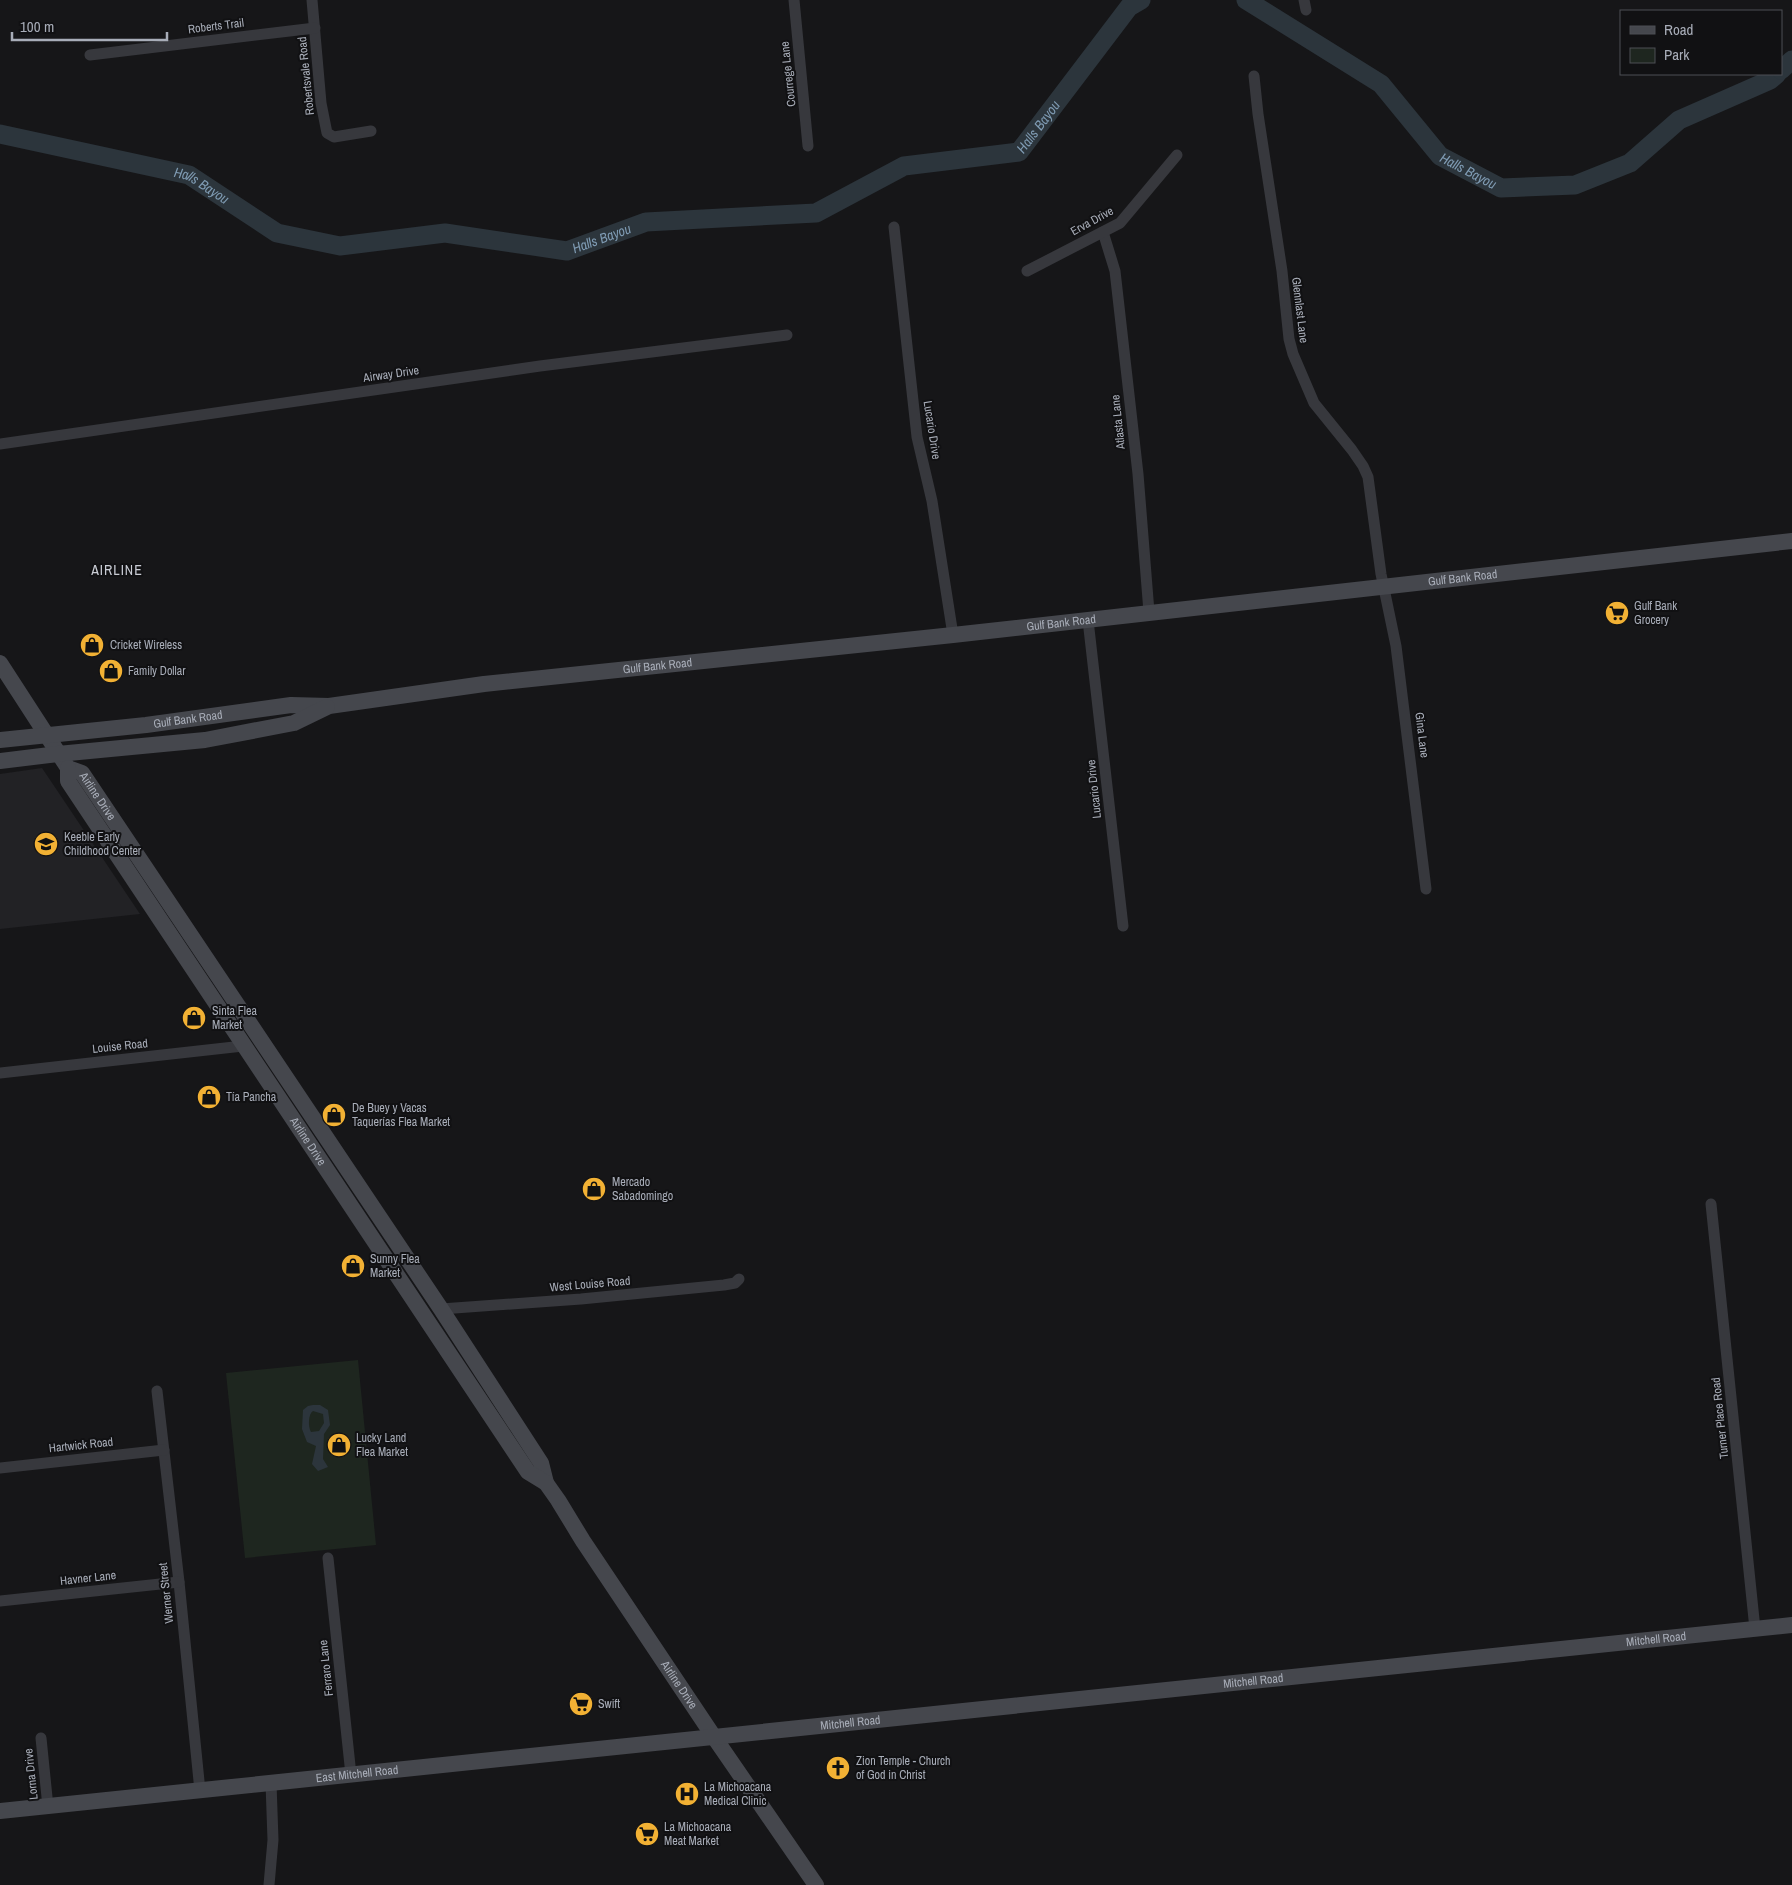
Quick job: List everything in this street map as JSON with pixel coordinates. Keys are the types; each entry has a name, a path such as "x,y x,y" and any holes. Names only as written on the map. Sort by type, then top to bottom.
{"main road":[{"name":"Gulf Bank Road","path":"0,740 146,725 291,705 329,706 484,684 953,635 1385,585 1792,541"},
{"name":"Airline Drive","path":"0,663 68,768 82,773 441,1309 541,1463 546,1483 583,1540 714,1737 816,1885"},
{"name":"Gulf Bank Road","path":"0,762 58,754 205,740 294,724 329,706"},
{"name":"Airline Drive","path":"68,768 68,781 434,1332 528,1472 546,1483"},
{"path":"434,1332 436,1319 441,1309"},
{"name":"Mitchell Road","path":"714,1737 1792,1625"},
{"name":"East Mitchell Road","path":"0,1811 200,1792 714,1737"}],"street":[{"name":"Robertsvale Road","path":"312,0 321,102 327,133 334,137 371,131"},
{"name":"Courrege Lane","path":"794,0 808,146"},
{"name":"Roberts Trail","path":"90,55 315,28"},
{"name":"Glennlast Lane","path":"1254,76 1282,271 1289,339 1293,354 1314,403 1364,466 1368,477 1381,574 1385,585"},
{"name":"Erva Drive","path":"1027,270 1120,223 1177,155"},
{"name":"Lucario Drive","path":"894,227 917,438 932,501 953,635"},
{"name":"Atlasta Lane","path":"1103,232 1114,271 1138,474 1149,612"},
{"name":"Airway Drive","path":"0,444 540,366 787,334"},
{"name":"Gina Lane","path":"1385,585 1396,646 1426,889"},
{"name":"Lucario Drive","path":"1088,620 1123,926"},
{"name":"Louise Road","path":"0,1073 243,1046"},
{"name":"Turner Place Road","path":"1711,1204 1755,1629"},
{"name":"West Louise Road","path":"441,1309 581,1299 724,1285 735,1283 738,1279"},
{"name":"Werner Street","path":"157,1391 179,1582 200,1792"},
{"name":"Hartwick Road","path":"0,1468 164,1450"},
{"name":"Ferraro Lane","path":"328,1558 351,1775"},
{"name":"Havner Lane","path":"0,1601 179,1582"},
{"name":"Lorna Drive","path":"41,1738 48,1807"},
{"path":"269,1885 273,1840 271,1783"}],"shaded area":[{"name":"Keeble Early Childhood Center","path":"42,768 140,914 0,929 0,774"},
{"path":"320,1405 328,1410 330,1425 324,1434 323,1459 328,1467 318,1471 312,1464 316,1446 307,1442 302,1429 303,1410 308,1406","holes":["313,1411 323,1414 324,1423 319,1431 311,1432 309,1427 311,1413"]}],"green space":[{"path":"358,1360 376,1545 245,1558 226,1373"}],"waterway":[{"name":"Halls Bayou","path":"0,134 189,175 277,233 340,246 445,233 567,251 646,222 816,213 904,166 1019,152 1129,7 1141,0"},
{"name":"Halls Bayou","path":"1246,0 1381,84 1440,156 1501,188 1575,185 1630,163 1679,120 1770,80 1776,75"},
{"name":"Halls Bayou","path":"1782,69 1792,60"}],"place":[{"name":"Gulf Bank Grocery","path":"1617,613"},
{"name":"Cricket Wireless","path":"92,645"},
{"name":"Family Dollar","path":"111,671"},
{"name":"Keeble Early Childhood Center","path":"46,844"},
{"name":"Sinta Flea Market","path":"194,1018"},
{"name":"Tía Pancha","path":"209,1097"},
{"name":"De Buey y Vacas Taquerías Flea Market","path":"334,1115"},
{"name":"Mercado Sabadomingo","path":"594,1189"},
{"name":"Sunny Flea Market","path":"353,1266"},
{"name":"Lucky Land Flea Market","path":"339,1445"},
{"name":"Swift","path":"581,1704"},
{"name":"Zion Temple - Church of God in Christ","path":"838,1768"},
{"name":"La Michoacana Medical Clinic","path":"687,1794"},
{"name":"La Michoacana Meat Market","path":"647,1834"}],"district":[{"name":"AIRLINE","path":"117,570"}]}
